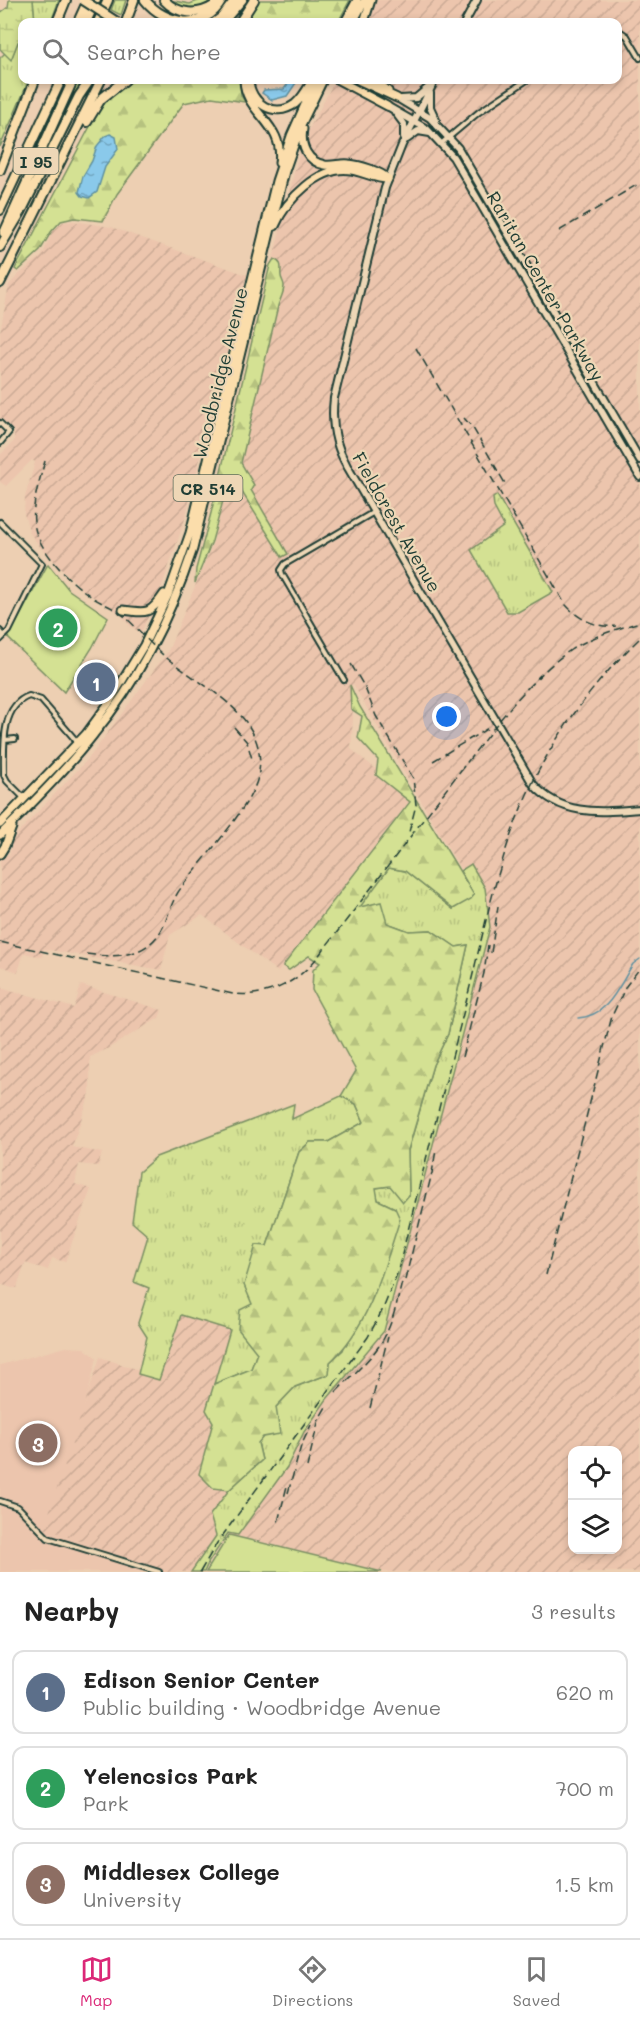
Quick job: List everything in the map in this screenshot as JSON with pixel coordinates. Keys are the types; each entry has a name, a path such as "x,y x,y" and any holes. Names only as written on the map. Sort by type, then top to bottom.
{"highway":[{"path":"56,18 61,0"},
{"path":"57,18 66,0"},
{"path":"76,0 101,18"},
{"path":"83,0 111,18"},
{"path":"80,18 88,0"},
{"path":"88,18 96,0"},
{"path":"100,18 108,0"},
{"path":"127,18 134,0"},
{"path":"164,0 175,9 192,13 207,10 221,0"},
{"path":"203,18 210,14 221,0"},
{"path":"221,18 235,0"},
{"path":"227,18 244,0"},
{"path":"233,18 244,0"},
{"path":"243,18 254,0"},
{"path":"146,2 160,15 170,18"},
{"name":"I 95","path":"0,170 33,84"},
{"path":"34,137 39,117 53,84"},
{"name":"I 95","path":"0,210 59,84"},
{"name":"I 95","path":"0,245 71,84"},
{"path":"0,245 21,212 88,84"},
{"name":"I 95","path":"0,283 99,84"},
{"path":"73,139 81,131 101,99 120,84"}],"main road":[{"path":"347,18 357,0"},
{"path":"355,18 365,0"},
{"path":"365,18 371,0"},
{"path":"467,18 477,0"},
{"path":"245,84 248,98 272,128 279,146 279,159 271,201"},
{"path":"250,84 255,99 276,110 287,108 295,103 314,84"},
{"path":"315,84 302,131 302,143 308,155 321,164 354,165 388,179"},
{"name":"Woodbridge Avenue","path":"0,836 66,768 144,645 170,588 190,532 271,201 289,142 315,84"},
{"name":"Woodbridge Avenue","path":"0,824 80,745 126,691 145,659 183,580 193,549 289,158 315,84"},
{"path":"346,84 387,105 399,116 404,124 402,145"},
{"path":"367,84 397,98 407,99 418,97 431,84"},
{"path":"380,84 397,98"},
{"name":"Fieldcrest Avenue","path":"432,84 402,145 378,212 333,408 339,451 522,768 535,786 552,801 575,810 593,812 640,809"},
{"path":"434,84 430,106 443,131"},
{"name":"Raritan Center Parkway","path":"397,98 419,110 443,131 476,177 640,459"},
{"name":"Raritan Center Parkway","path":"387,105 433,134 460,168 640,477"},
{"path":"402,145 416,132 425,131 433,134"},
{"path":"265,254 283,210 296,194 312,182 345,169 388,179"},
{"path":"123,610 147,612 155,607 170,588"},
{"path":"0,816 12,810"},
{"path":"0,854 16,819"},
{"path":"0,836 5,846"}],"street":[{"path":"622,33 627,36 640,58"},
{"path":"442,143 478,112 521,84"},
{"path":"0,423 9,432 0,443"},
{"path":"344,680 281,570 285,564 374,512"},
{"path":"0,522 42,564 0,640"},
{"path":"0,632 4,636"},
{"path":"24,798 4,775 5,724 10,713 22,700 29,696 41,700 80,745"},
{"path":"5,740 15,740"},
{"path":"0,1501 18,1507 48,1539 159,1572"}],"shaded area":[{"path":"377,0 640,0 640,1572 382,1572 217,1533 483,908 353,684 351,686 353,718 351,749 412,798 278,972 202,915 170,935 161,970 44,949 42,957 24,953 18,972 0,966 0,860 10,853 12,839 89,758 168,651 213,543 227,482 219,480 298,157 307,133 333,84 622,84 622,18 367,18"},
{"path":"73,221 111,227 247,275 185,519 162,586 141,633 130,626 121,614 85,592 40,547 30,533 24,514 25,497 35,462 32,460 6,486 0,482 0,455 14,441 14,431 0,417 0,332 9,285 42,256 52,232 63,222"},
{"path":"81,985 162,1010 159,1018 90,1057 90,1093 72,1147 102,1153 98,1166 79,1164 75,1184 91,1189 65,1262 52,1258 48,1270 25,1263 17,1288 12,1288 0,1284 0,987 74,1008"},
{"path":"181,1315 230,1330 206,1410 213,1422 199,1473 213,1488 229,1490 210,1515 216,1536 191,1572 165,1572 44,1528 100,1357 139,1370 138,1374"},
{"path":"66,1347 84,1348 97,1358 55,1520 191,1572 0,1572 0,1365"}],"green space":[{"path":"9,0 33,0 35,18 18,18 18,42 11,60 0,49 0,13 8,7"},
{"path":"33,0 59,0 52,18 35,18"},
{"path":"115,0 126,0 121,15 111,10"},
{"path":"169,0 190,4 200,0 211,0 195,8 184,8"},
{"path":"258,0 350,0 340,18 247,18"},
{"path":"18,42 18,84 27,84 0,147 0,58 5,53 11,59"},
{"path":"76,84 83,84 60,123"},
{"path":"128,84 240,84 241,95 245,102 212,97 184,103 117,194 103,221 74,218 61,221 51,232 40,251 18,271 15,269 95,117 112,95"},
{"path":"274,259 280,264 284,289 241,463 254,485 251,490 288,554 282,557 234,479 229,479 212,541 195,583 196,569 270,265"},
{"path":"497,495 553,592 518,612 507,612 471,550 504,526 494,507 493,498"},
{"path":"48,564 69,590 108,617 92,648 64,692 8,638"},
{"path":"350,685 360,707 474,895 453,909 405,871 389,868 360,907 381,902 387,923 409,931 431,930 456,947 468,945 448,1034 433,1065 408,1150 409,1195 403,1202 390,1186 376,1188 378,1200 395,1208 400,1219 374,1296 355,1332 330,1362 329,1374 295,1387 276,1407 280,1434 263,1437 258,1443 262,1460 229,1490 213,1488 199,1474 213,1422 206,1410 214,1384 251,1369 257,1353 238,1329 240,1310 252,1304 244,1285 256,1245 267,1246 299,1152 310,1142 328,1142 364,1122 356,1104 341,1096 356,1071 312,990 313,970 320,963 309,956 289,970 283,966 410,802 376,775 378,760 358,738 362,716 351,709"},
{"path":"471,864 485,888 490,927 384,1331 327,1399 304,1432 287,1467 238,1535 228,1533 204,1572 191,1572 216,1536 210,1515 229,1490 262,1460 258,1443 276,1407 295,1387 329,1374 330,1362 343,1350 395,1208 378,1200 375,1188 390,1186 409,1195 408,1151 433,1065 448,1034 468,945 456,947 431,930 409,931 387,923 359,907 389,868 405,871 453,909 474,895 460,871"},
{"path":"341,1096 356,1104 364,1122 328,1142 310,1142 299,1152 267,1246 256,1245 252,1304 257,1353 251,1369 214,1384 230,1330 181,1315 159,1380 138,1374 147,1337 138,1323 149,1288 134,1282 148,1236 132,1222 139,1172 156,1157 294,1104 292,1119"},
{"path":"229,1535 382,1572 206,1572"}],"water":[{"path":"288,84 295,84 287,96 272,100 262,93 264,90 284,89"},
{"path":"110,134 116,137 118,149 105,167 97,192 89,198 82,196 79,192 83,176 92,161 97,146 105,136"}],"waterway":[{"path":"578,1018 589,1016 605,1006 612,999 633,964 640,959"}],"railway":[{"path":"559,231 640,183"},
{"path":"416,348 565,604 588,621 601,626 616,626"},
{"path":"464,418 473,428 506,485"},
{"path":"45,461 34,514 36,532 44,549 81,589 119,612 161,654 232,707 246,721 255,738 259,756 258,777 254,789 236,818 178,893 155,939 147,946 128,954 107,956 86,954"},
{"path":"0,942 233,994 257,993 279,987 299,976 316,959 499,721 540,675 580,644 640,622"},
{"path":"200,1572 217,1543 368,1337 383,1309 397,1274 492,898 513,829 536,776 565,726 600,680 640,638"},
{"path":"351,664 365,688 376,716 413,778 416,805 409,832"},
{"path":"234,727 247,742 253,762"},
{"path":"433,761 490,727"},
{"path":"491,953 498,906"},
{"path":"462,1057 484,973 488,945"},
{"path":"546,1275 612,1016 626,986 640,968"},
{"path":"405,1280 436,1150"},
{"path":"336,1392 368,1359 384,1338 393,1316 403,1278"},
{"path":"370,1408 388,1337"},
{"path":"307,1467 319,1419 327,1405"},
{"path":"288,1493 301,1446 311,1425"},
{"path":"278,1522 287,1486"}],"place":[{"name":"Yelencsics Park","path":"58,628"},
{"name":"Edison Senior Center","path":"96,682"},
{"name":"Middlesex College","path":"38,1443"}]}
